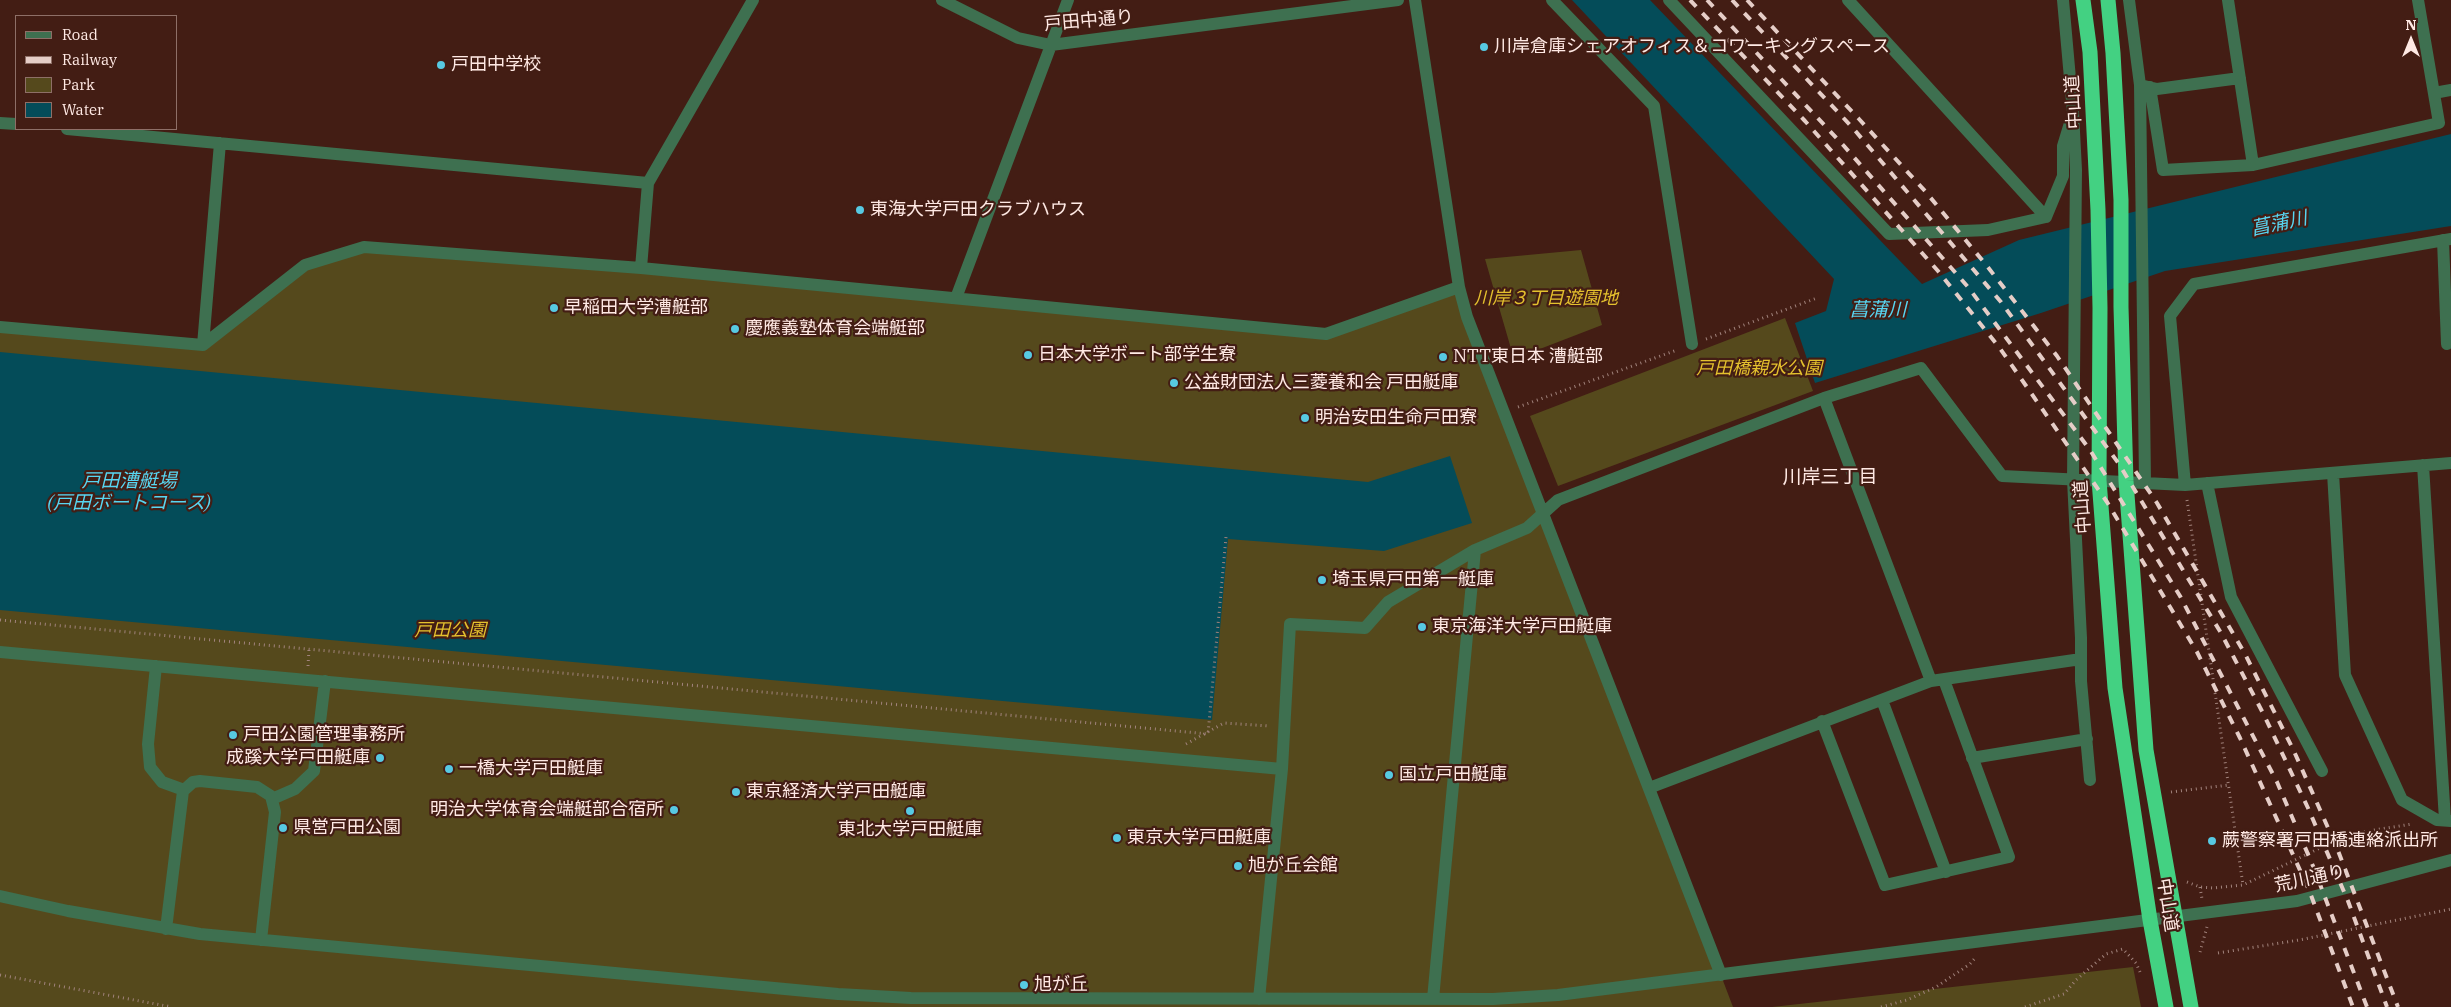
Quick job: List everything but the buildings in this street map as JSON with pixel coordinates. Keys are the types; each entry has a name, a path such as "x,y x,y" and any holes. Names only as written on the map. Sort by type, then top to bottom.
{"highway":[{"name":"中山道","path":"2083,0 2090,52 2098,210 2100,308 2099,480 2115,688 2150,920 2166,1007"},
{"name":"中山道","path":"2108,0 2113,53 2121,200 2121,307 2126,482 2146,750 2182,962 2192,1007"}],"street":[{"path":"640,268 648,183 754,0"},
{"name":"戸田中通り","path":"942,0 1018,38 1051,45 1398,0"},
{"path":"956,298 1068,0"},
{"path":"1415,0 1459,287 1467,318 1721,974"},
{"path":"1552,0 1654,106 1692,344"},
{"path":"1669,0 1889,234 1988,230 2046,216"},
{"path":"1848,0 2046,216"},
{"path":"2063,0 2073,112 2075,206 2073,480 2081,659 2090,780"},
{"path":"2129,0 2163,170 2253,165 2439,123 2418,0"},
{"path":"2228,0 2253,165"},
{"path":"2145,86 2157,89 2240,78"},
{"path":"2145,86 2141,179 2146,482"},
{"path":"2434,93 2451,90"},
{"path":"2046,216 2064,176 2064,146 2073,112"},
{"path":"0,122 15,124"},
{"path":"78,130 648,183"},
{"path":"203,345 220,143"},
{"path":"2185,486 2170,316 2194,284 2447,240 2446,344"},
{"path":"0,327 203,345 305,265 364,246 640,268 1326,334 1459,287"},
{"path":"1259,999 1282,769 1290,624 1365,628 1388,602 1475,550 1527,528 1558,500 1824,398 1921,368 2002,476 2146,482 2185,486 2451,463"},
{"path":"1822,721 1885,885 2009,857 1972,758 1937,681 1824,398"},
{"path":"2333,473 2345,675 2402,800 2444,820 2423,465"},
{"path":"2207,484 2231,597 2322,771"},
{"path":"1433,999 1475,550"},
{"path":"0,652 1282,769"},
{"path":"1649,788 1822,721 1937,681 2081,659"},
{"path":"156,666 148,744 150,767 162,782 184,790"},
{"path":"272,799 295,789 314,771 325,681"},
{"path":"1882,700 1946,872"},
{"path":"1972,758 2087,739"},
{"path":"166,929 180,799 184,790 193,782 257,787 265,790 272,799 275,812 262,940"},
{"name":"荒川通り","path":"0,896 166,929 262,940 838,994 911,998 1493,999 1558,995 2296,901 2364,885 2451,860"}],"path":[{"path":"1504,413 1817,298"},
{"path":"2185,486 2243,885"},
{"path":"1208,734 1226,537"},
{"path":"0,620 1208,734"},
{"path":"308,674 309,649"},
{"path":"1165,758 1175,750 1208,734 1224,723 1284,727"},
{"path":"2171,791 2228,785"},
{"path":"2200,887 2243,885 2350,834 2444,820"},
{"path":"2218,953 2299,940 2451,909"},
{"path":"2199,960 2201,946 2207,930 2205,912"},
{"path":"1881,1007 1919,995 1952,977 1970,964 1977,955 1981,942"},
{"path":"2025,1007 2064,994 2076,980 2106,954 2123,949 2132,957 2139,969"},
{"path":"0,975 172,1007"}],"green space":[{"name":"戸田公園","path":"380,248 1325,334 1459,287 1733,1007 0,1007 0,327 203,345 305,265"},
{"name":"川岸３丁目遊園地","path":"1581,250 1602,325 1514,359 1485,259"},
{"name":"戸田橋親水公園","path":"1785,318 1813,391 1558,486 1530,416"},
{"path":"2133,967 2141,1007 1772,1007"}],"water":[{"name":"菖蒲川","path":"1572,0 1650,0 1922,284 2019,240 2451,134 2451,226 2165,271 2041,313 1815,383 1795,323 1826,311 1834,279"},
{"name":"戸田漕艇場 (戸田ボートコース)","path":"0,352 1368,482 1450,456 1472,523 1384,551 1228,539 1212,720 0,610"}],"railway":[{"path":"1690,0 1805,121 1938,271 1999,347 2107,502 2197,652 2240,738 2309,890 2353,1007"},
{"path":"1707,0 1844,146 1968,287 2090,450 2180,596 2277,782 2313,866 2367,1007"},
{"path":"1732,0 1852,127 2001,302 2119,464 2221,633 2264,715 2308,808 2348,901 2387,1007"},
{"path":"1747,0 1925,191 1987,266 2057,356 2157,503 2245,654 2293,749 2337,848 2398,1007"}],"place":[{"name":"川岸倉庫シェアオフィス＆コワーキングスペース","path":"1484,47"},
{"name":"戸田中学校","path":"441,65"},
{"name":"東海大学戸田クラブハウス","path":"860,210"},
{"name":"早稲田大学漕艇部","path":"554,308"},
{"name":"慶應義塾体育会端艇部","path":"735,329"},
{"name":"日本大学ボート部学生寮","path":"1028,355"},
{"name":"NTT東日本 漕艇部","path":"1443,357"},
{"name":"公益財団法人三菱養和会 戸田艇庫","path":"1174,383"},
{"name":"明治安田生命戸田寮","path":"1305,418"},
{"name":"埼玉県戸田第一艇庫","path":"1322,580"},
{"name":"東京海洋大学戸田艇庫","path":"1422,627"},
{"name":"戸田公園管理事務所","path":"233,735"},
{"name":"成蹊大学戸田艇庫","path":"380,758"},
{"name":"一橋大学戸田艇庫","path":"449,769"},
{"name":"国立戸田艇庫","path":"1389,775"},
{"name":"東京経済大学戸田艇庫","path":"736,792"},
{"name":"明治大学体育会端艇部合宿所","path":"674,810"},
{"name":"東北大学戸田艇庫","path":"910,811"},
{"name":"県営戸田公園","path":"283,828"},
{"name":"東京大学戸田艇庫","path":"1117,838"},
{"name":"蕨警察署戸田橋連絡派出所","path":"2212,841"},
{"name":"旭が丘会館","path":"1238,866"},
{"name":"旭が丘","path":"1024,985"}],"district":[{"name":"川岸三丁目","path":"1830,478"}]}
